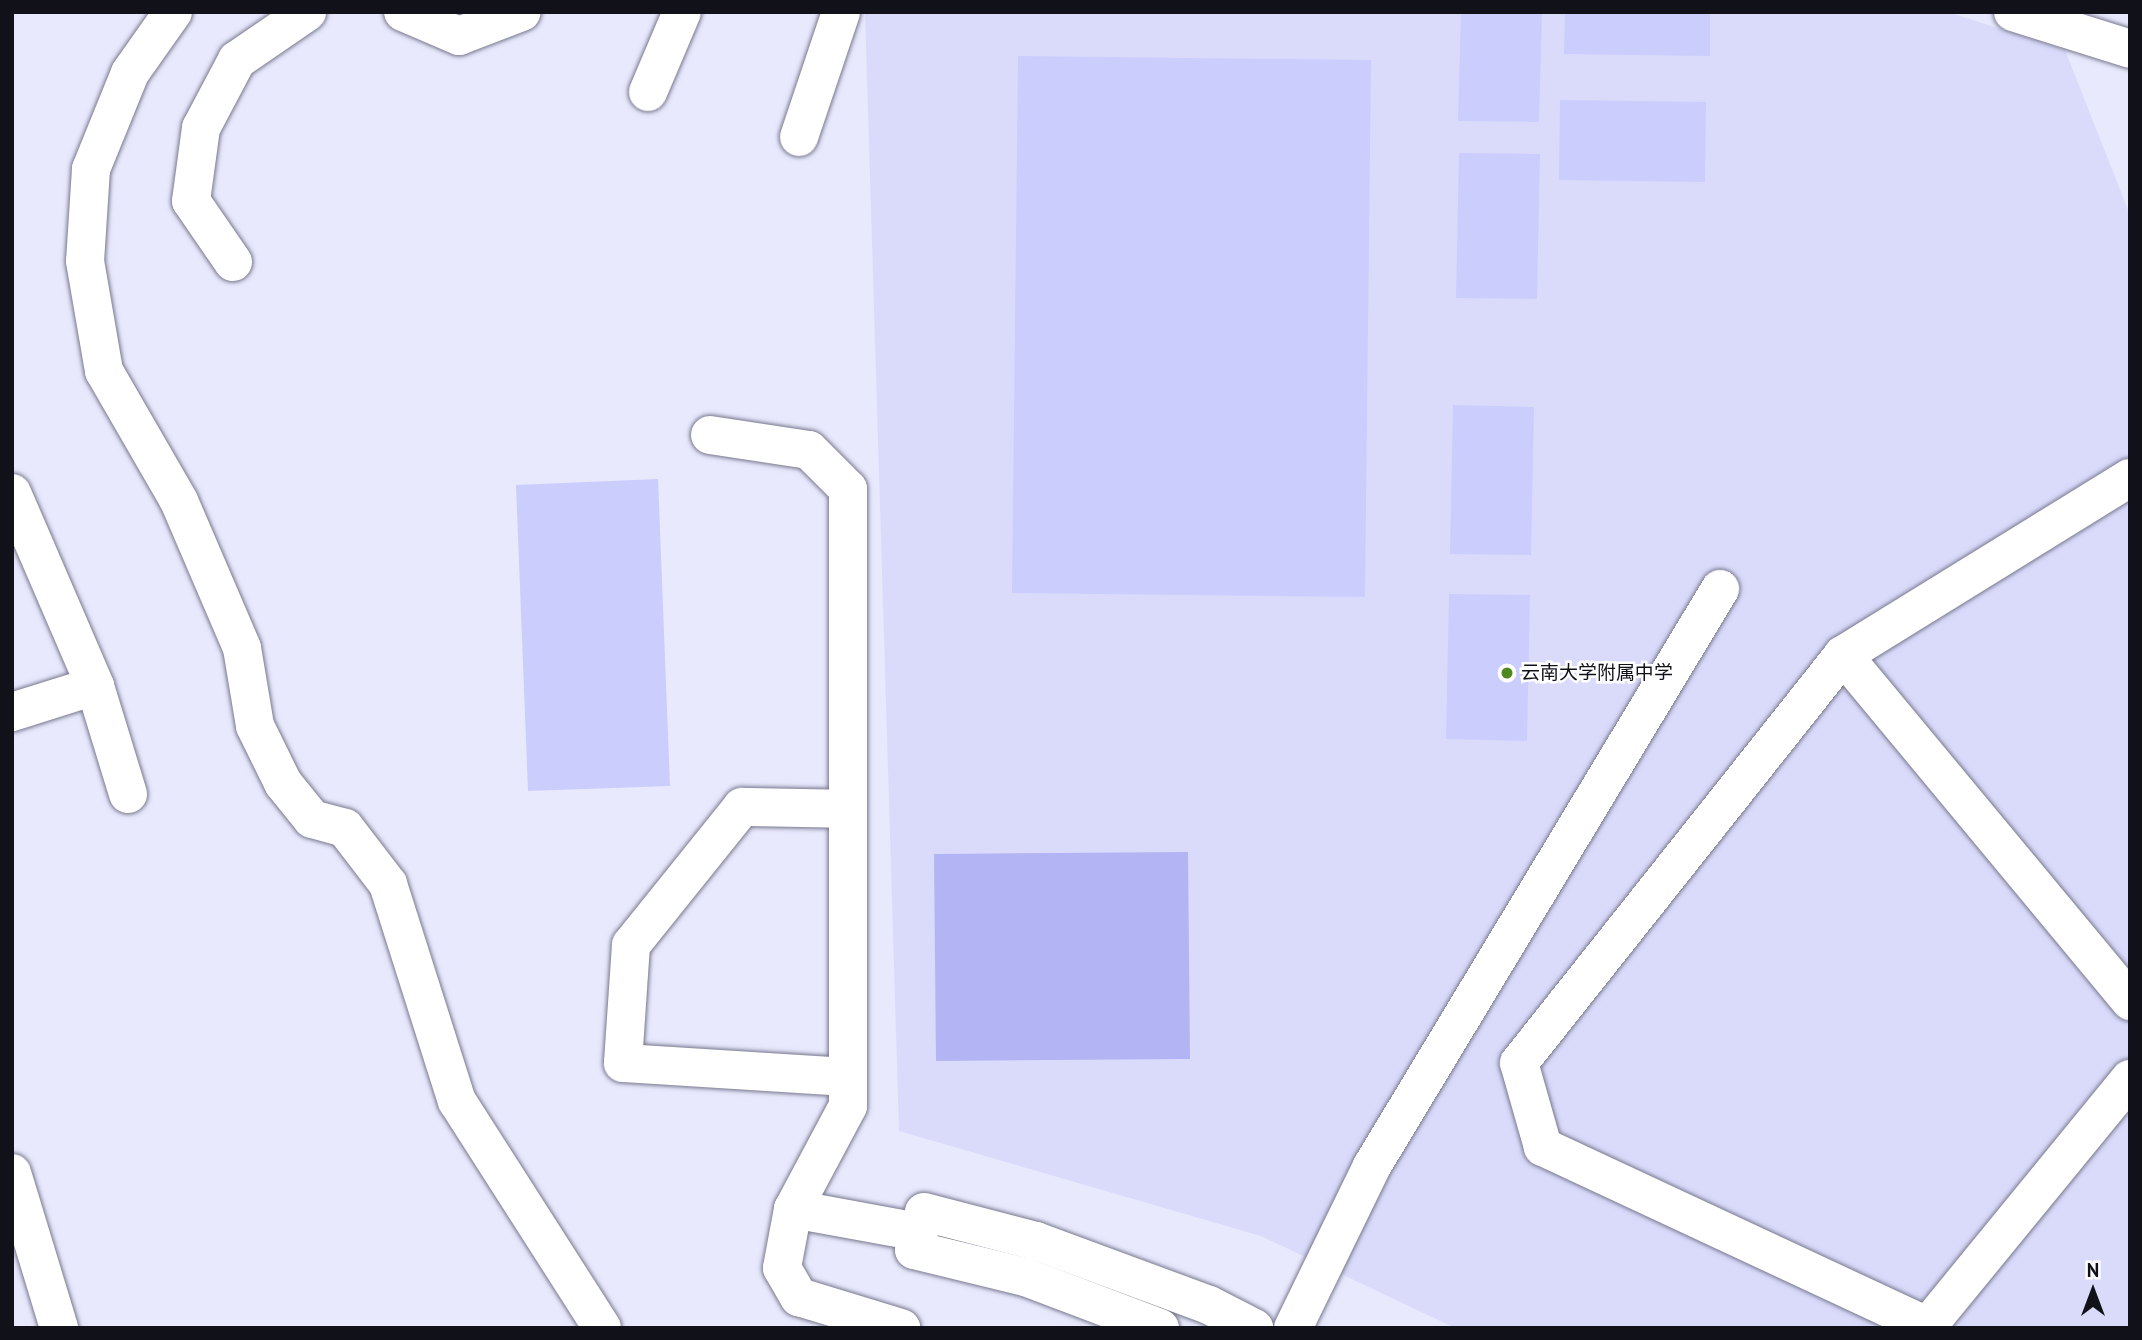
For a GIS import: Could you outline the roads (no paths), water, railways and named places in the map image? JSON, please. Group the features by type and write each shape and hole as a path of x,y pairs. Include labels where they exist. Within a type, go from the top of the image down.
{"street":[{"path":"173,12 130,73 91,169 85,261 104,371 179,501 242,649 255,726 283,783 312,819 345,828 387,884 457,1101 602,1328"},
{"path":"233,262 191,201 201,128 237,60 307,12"},
{"path":"403,12 459,36 522,12"},
{"path":"648,92 682,12"},
{"path":"799,137 841,12"},
{"path":"2014,12 2130,49"},
{"path":"709,435 808,450 848,489 848,1106 793,1209 782,1268 799,1297 834,1317 901,1328"},
{"path":"2130,478 1843,655 1519,1063 1543,1147 1926,1327 2130,1079"},
{"path":"12,493 95,686 128,794"},
{"path":"1293,1328 1372,1166 1720,589"},
{"path":"1843,655 2130,1001"},
{"path":"12,712 95,686"},
{"path":"848,809 742,807 631,945 623,1063 848,1077"},
{"path":"12,1173 60,1328"},
{"path":"793,1209 918,1232"},
{"path":"1160,1328 1025,1277 914,1250 924,1212 1036,1241 1209,1305 1254,1328"}],"place":[{"name":"云南大学附属中学","path":"1507,673"}]}
